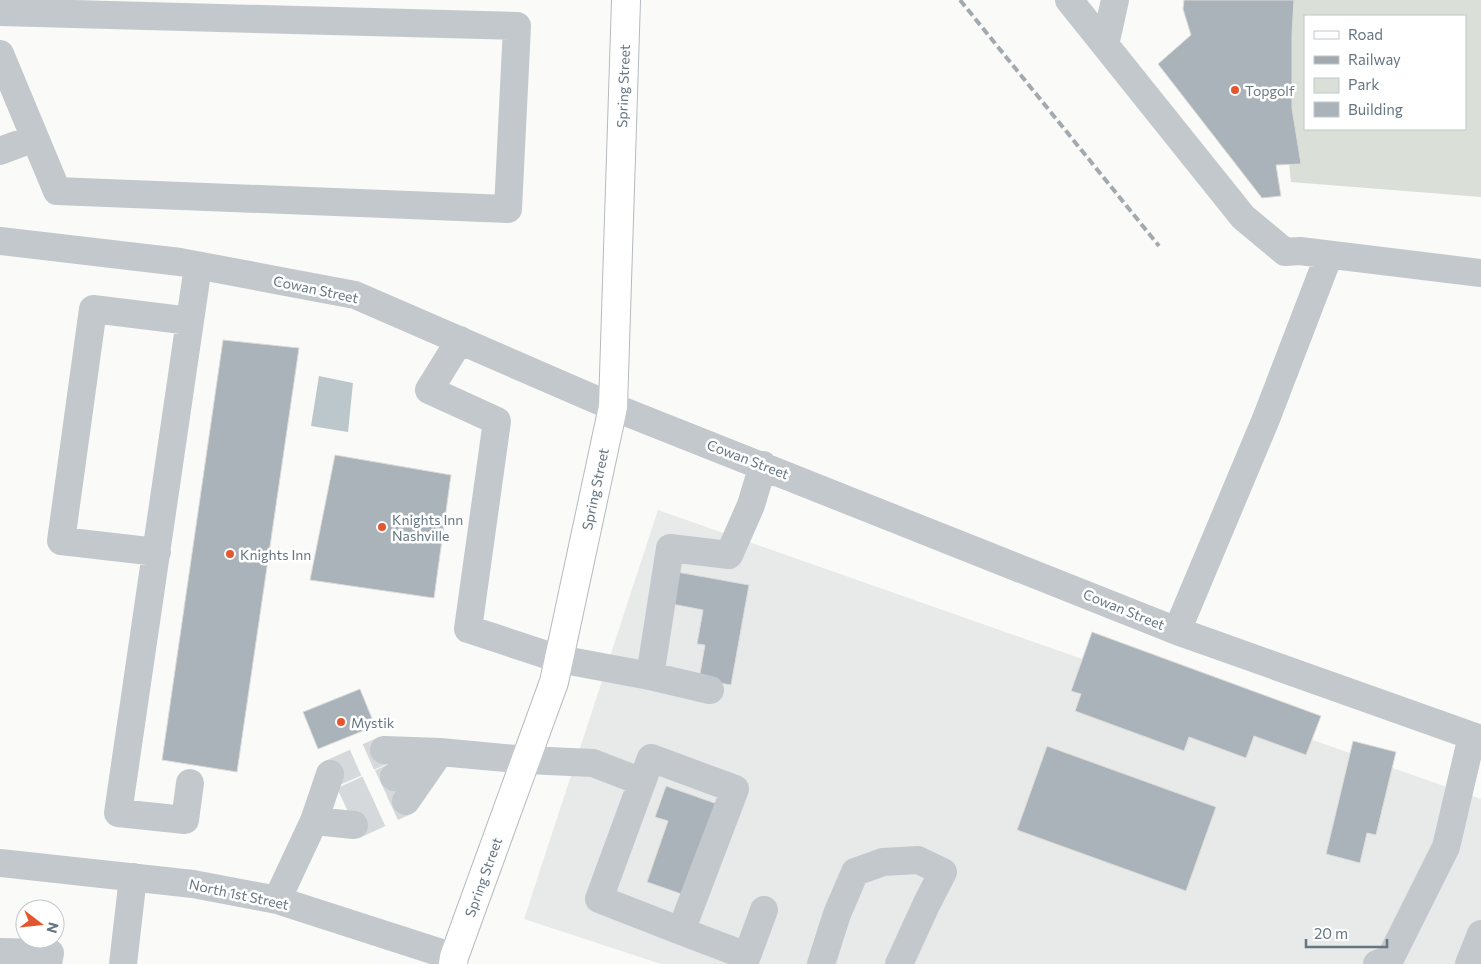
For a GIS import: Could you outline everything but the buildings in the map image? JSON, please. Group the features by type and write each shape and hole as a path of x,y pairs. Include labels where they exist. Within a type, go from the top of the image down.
{"main road":[{"name":"Spring Street","path":"456,962 554,682 613,407 626,0"}],"street":[{"path":"1069,0 1243,217 1285,252 1300,251 1330,254 1481,272"},
{"path":"1105,45 1115,0"},
{"path":"0,12 517,26 508,209 57,191 0,54"},
{"path":"0,151 35,138"},
{"name":"Cowan Street","path":"3,234 198,266 355,295 613,407 1177,630 1477,737"},
{"path":"1177,630 1266,419 1330,254"},
{"path":"190,783 185,820 118,813 198,266"},
{"path":"157,552 61,541 93,308 190,321"},
{"path":"460,340 429,390 497,421 468,629 559,659 650,676 710,690"},
{"path":"650,676 670,548 729,555 751,505 763,465"},
{"path":"1377,964 1390,959 1446,847 1477,737"},
{"path":"384,750 593,763 642,782"},
{"path":"400,789 440,752"},
{"path":"681,931 735,789 651,758 599,900 746,956 764,910"},
{"path":"277,900 314,821 330,774"},
{"path":"314,821 343,800"},
{"path":"314,821 354,825"},
{"path":"821,964 855,872 883,862 918,860 943,872 927,902 900,964"},
{"name":"North 1st Street","path":"0,863 193,884 277,900 456,962"},
{"path":"123,964 133,877"},
{"path":"1469,964 1481,934"},
{"path":"0,952 50,953 48,964"}],"shaded area":[{"path":"319,376 353,383 348,432 311,426"},
{"path":"658,510 1481,799 1481,964 661,964 524,919"}],"green space":[{"name":"Topgolf","path":"1293,0 1481,0 1481,197 1291,182 1284,114"}],"tunnel":[{"path":"330,774 384,750"},
{"path":"343,801 394,777"},
{"path":"354,825 406,801"}],"railway":[{"path":"960,0 1159,246"}],"place":[{"name":"Topgolf","path":"1235,90"},
{"name":"Knights Inn Nashville","path":"382,527"},
{"name":"Knights Inn","path":"230,554"},
{"name":"Mystik","path":"341,722"}]}
